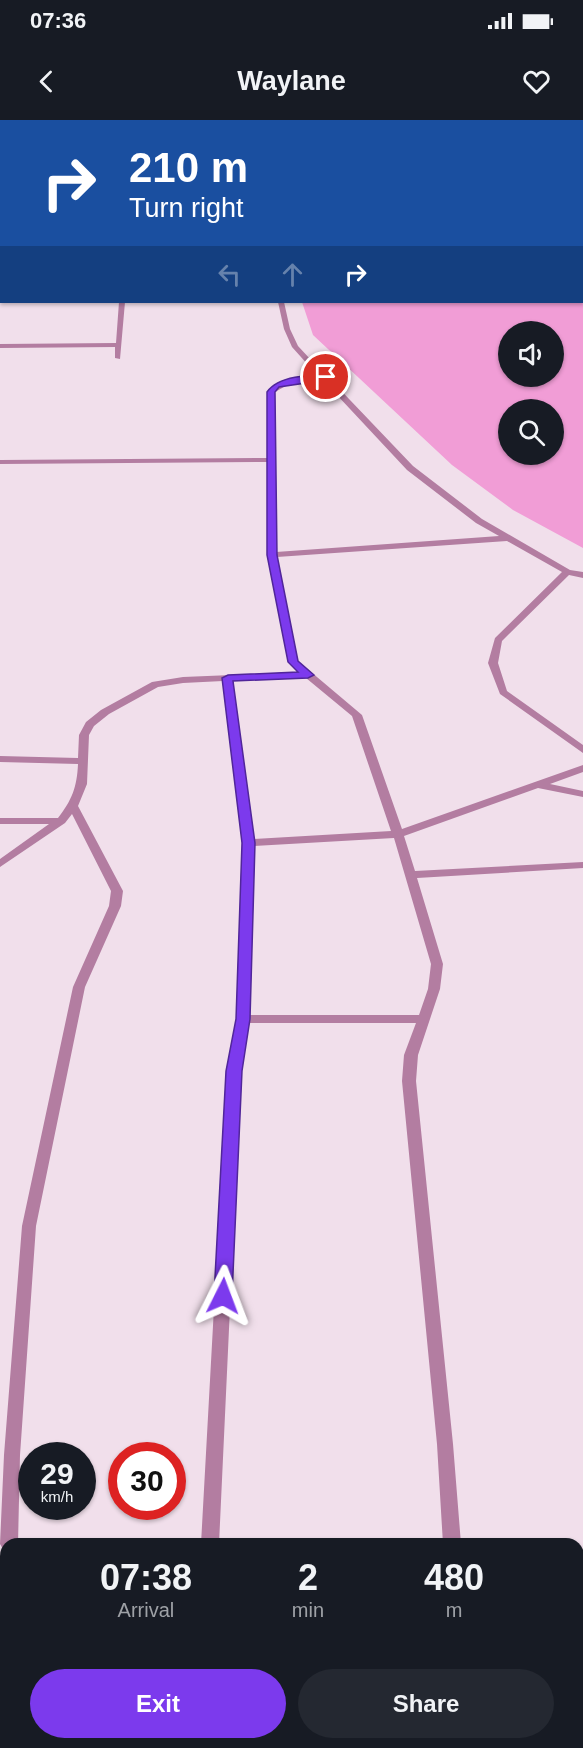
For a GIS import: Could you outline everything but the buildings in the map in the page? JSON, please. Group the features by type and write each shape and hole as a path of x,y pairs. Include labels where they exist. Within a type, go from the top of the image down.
{"street":[{"path":"118,358 122,303"},
{"path":"281,303 286,329 295,347 326,377 410,468 478,521 567,572 583,575"},
{"path":"0,346 119,345"},
{"path":"326,377 276,385 271,392 272,555 293,662 357,715 398,834 437,964 434,990 411,1055 409,1081 444,1432 452,1538"},
{"path":"0,462 272,460"},
{"path":"272,555 509,538"},
{"path":"567,572 498,640 493,663 503,693 583,750"},
{"path":"0,864 61,821 73,806 82,784 84,735 90,724 105,712 155,684 308,675"},
{"path":"210,1538 234,1071 243,1019 248,843 228,678"},
{"path":"0,759 82,761"},
{"path":"248,843 398,834 583,768"},
{"path":"537,784 583,794"},
{"path":"9,1538 12,1455 29,1226 79,987 115,906 117,891 73,806"},
{"path":"0,821 61,821"},
{"path":"410,874 583,865"},
{"path":"243,1019 423,1019"}],"shaded area":[{"path":"302,303 583,303 583,548 513,510 452,465 313,335"}],"route":[{"path":"223,1296 234,1071 243,1019 248,843 228,678 308,675 293,662 272,555 271,392 276,385 326,377"}]}
